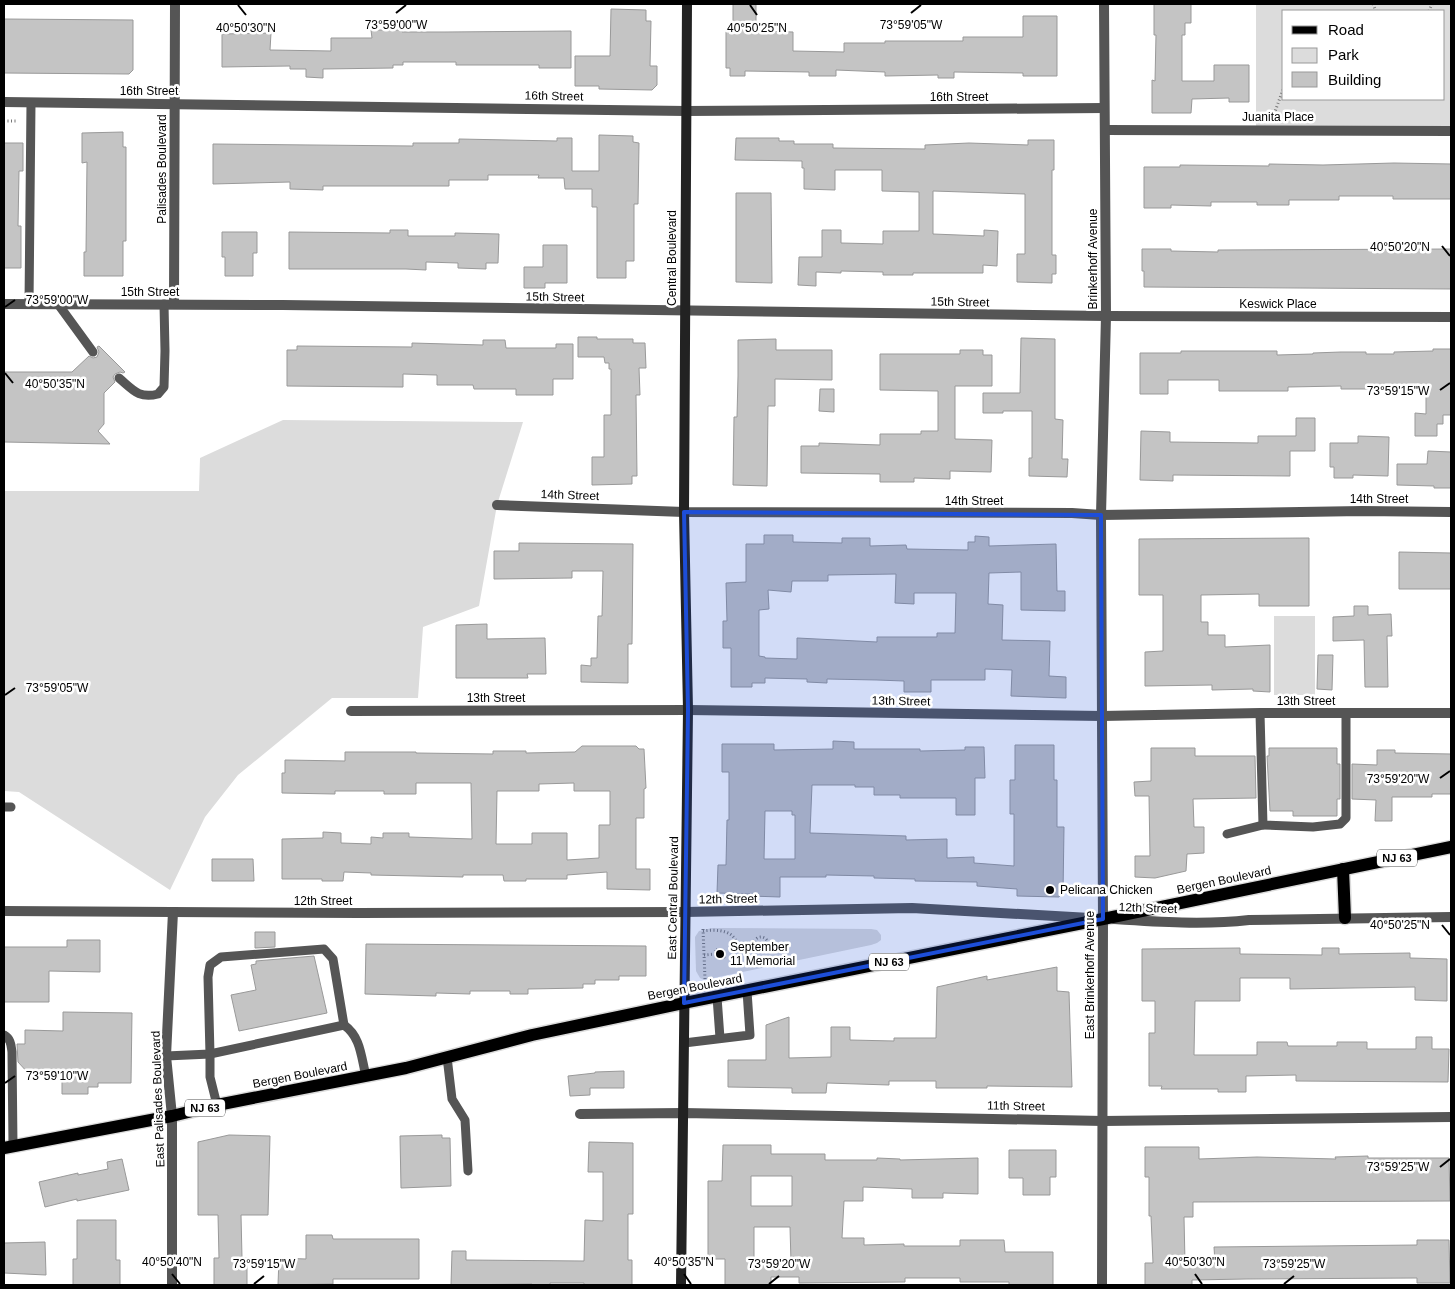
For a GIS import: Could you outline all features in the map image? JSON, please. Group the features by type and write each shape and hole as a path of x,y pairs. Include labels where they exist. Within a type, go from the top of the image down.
{"main road":[{"name":"Central Boulevard","path":"684,512 687,4"},
{"name":"East Central Boulevard","path":"681,1285 688,710 684,512"},
{"name":"Bergen Boulevard","path":"8,1147 366,1076 532,1035 684,1003 1451,847"},
{"path":"1342,869 1345,918"}],"street":[{"name":"Palisades Boulevard","path":"169,304 175,104 175,4"},
{"name":"Brinkerhoff Avenue","path":"1101,515 1106,316 1104,4"},
{"name":"16th Street","path":"4,102 686,111 1104,108"},
{"name":"Juanita Place","path":"1105,130 1451,130"},
{"name":"15th Street","path":"4,304 169,304 1106,316"},
{"name":"Keswick Place","path":"1106,316 1451,317"},
{"name":"14th Street","path":"497,505 684,512 1072,513 1101,515 1362,511 1451,512"},
{"name":"East Brinkerhoff Avenue","path":"1101,515 1102,1285"},
{"name":"13th Street","path":"351,711 688,710 1102,716 1260,713 1451,713"},
{"name":"12th Street","path":"4,911 359,914 686,912 912,908 1177,922 1451,917"},
{"name":"East Palisades Boulevard","path":"172,1285 172,1116 166,1056 173,912"},
{"name":"11th Street","path":"580,1114 683,1113 1103,1121 1451,1117"}],"lane":[{"path":"29,304 31,103"},
{"path":"58,304 93,352"},
{"path":"119,378 134,391 147,397 158,394 164,387 169,304"},
{"path":"1260,713 1263,825"},
{"path":"1227,834 1263,825 1313,827 1340,824 1346,818 1346,713"},
{"path":"217,1106 210,1077 208,977 210,965 221,957 324,948 333,959 344,1025 352,1031 357,1039 366,1076"},
{"path":"684,1043 750,1035 747,991"},
{"path":"717,997 720,1038"},
{"path":"166,1056 210,1054 344,1025"},
{"path":"4,1035 8,1037 12,1052 8,1147"},
{"path":"447,1057 452,1098 466,1120 468,1171"}],"path":[{"path":"1269,130 1282,93"},
{"path":"705,979 703,930 719,930 730,933 736,940 738,949 754,945"},
{"path":"758,937 765,938 767,942 766,948 762,950 756,949 754,945 754,941 758,937"},
{"path":"704,955 716,954"}],"highlighted area":[{"path":"684,512 1101,515 1103,919 684,1003 688,710"}],"green space":[{"path":"1256,4 1451,4 1451,131 1256,130"},
{"path":"283,420 523,422 497,505 479,606 423,627 418,698 332,698 238,775 205,817 170,890 19,792 4,791 4,491 199,491 200,458"},
{"path":"1274,616 1315,616 1315,695 1274,695"},
{"path":"712,928 871,929 877,930 881,935 881,940 871,945 704,980 700,978 696,971 695,937 699,931"}],"building":[{"path":"733,4 756,4 756,31 793,32 793,51 844,52 844,43 963,41 963,37 1023,37 1023,16 1057,16 1057,76 1023,76 1023,73 954,72 954,78 938,78 938,75 885,76 885,72 836,70 836,76 809,76 809,72 745,71 745,76 730,76 730,68 726,68 726,29 733,29"},
{"path":"1154,4 1191,4 1191,23 1185,23 1185,35 1182,35 1182,81 1214,81 1214,65 1249,65 1249,102 1229,102 1229,98 1192,99 1191,113 1152,113 1152,80 1155,81 1156,35 1154,35"},
{"path":"611,9 646,10 646,21 651,21 650,66 657,66 657,85 652,90 599,89 599,86 575,86 575,56 610,56"},
{"path":"4,19 133,20 133,70 129,74 4,73"},
{"path":"371,30 402,30 402,32 571,31 571,68 539,68 539,65 456,65 456,62 403,62 403,65 393,65 393,68 323,69 323,78 306,77 306,69 290,69 290,66 222,67 222,34 271,33 270,50 331,51 331,38 372,38"},
{"path":"123,132 123,147 126,147 126,241 123,241 123,276 84,276 87,162 82,163 82,133"},
{"path":"599,135 633,136 633,142 639,143 638,204 634,204 634,261 626,261 626,278 597,278 597,207 592,207 592,189 565,189 564,178 538,178 539,175 488,175 488,180 449,180 449,186 323,186 323,190 290,189 290,182 213,184 213,144 413,146 413,143 459,143 459,139 557,141 557,138 572,138 572,171 599,171"},
{"path":"736,138 779,138 779,141 794,141 794,144 833,144 833,148 925,149 925,145 969,143 1028,145 1028,140 1054,140 1052,255 1056,255 1056,274 1052,274 1052,283 1017,282 1017,254 1025,254 1025,194 933,191 933,234 984,236 984,230 998,231 997,266 983,265 983,273 883,275 883,272 816,272 816,286 798,285 799,257 822,257 822,230 841,230 841,243 883,244 883,231 919,231 919,192 882,191 882,170 835,170 835,190 804,189 802,161 735,160"},
{"path":"4,143 23,143 23,171 19,171 18,226 21,226 21,268 4,268"},
{"path":"1394,163 1451,164 1451,199 1393,199 1393,196 1339,196 1339,200 1289,200 1289,205 1257,205 1257,202 1211,202 1211,206 1171,205 1171,208 1144,208 1144,167"},
{"path":"736,193 771,193 772,283 736,282"},
{"path":"390,230 408,230 408,236 455,236 455,233 499,234 498,263 486,263 486,269 458,268 458,263 426,262 426,270 289,269 289,232 390,233"},
{"path":"222,232 257,232 257,253 253,253 253,276 225,276 225,257 222,257"},
{"path":"543,245 567,245 567,283 545,283 545,288 524,288 524,267 543,267"},
{"path":"1142,249 1218,252 1218,250 1451,249 1451,289 1144,287"},
{"path":"578,337 633,339 633,343 645,343 646,368 639,368 640,395 636,395 637,476 632,476 632,484 592,485 592,457 604,457 604,415 611,415 611,369 609,369 609,363 605,363 604,357 578,357"},
{"path":"1021,338 1055,339 1055,419 1063,420 1062,459 1068,459 1067,477 1029,476 1029,458 1032,458 1032,411 983,413 983,393 1020,393"},
{"path":"776,339 776,350 832,350 832,380 775,379 775,406 768,406 767,486 733,485 734,417 737,417 738,340"},
{"path":"483,340 505,340 506,348 556,348 556,344 573,344 573,379 553,379 553,395 516,395 516,389 474,389 473,385 437,385 437,375 403,374 403,387 287,386 287,350 297,350 297,346 412,347 412,343 483,345"},
{"path":"99,346 125,372 115,374 113,377 115,382 104,393 104,424 98,431 110,444 4,442 4,372 72,372 89,356 97,357 99,352 97,347"},
{"path":"1433,349 1451,349 1451,415 1443,415 1443,424 1437,424 1437,436 1415,436 1415,413 1426,414 1426,386 1370,387 1370,389 1341,389 1341,386 1288,387 1288,391 1219,391 1219,380 1168,380 1168,394 1140,394 1140,353 1277,351 1277,355 1341,352 1394,354 1394,352 1433,351"},
{"path":"960,350 983,350 983,355 992,355 992,386 955,386 955,439 992,440 991,472 950,471 950,479 914,478 914,482 880,482 880,474 801,473 801,446 819,446 819,443 880,445 880,434 921,434 921,431 938,431 938,391 880,390 880,354 960,354"},
{"path":"820,389 834,389 834,412 819,411"},
{"path":"1296,418 1315,418 1315,451 1290,451 1290,476 1173,475 1173,481 1140,480 1141,431 1170,432 1170,442 1258,443 1258,436 1296,436"},
{"path":"1358,436 1389,437 1388,476 1353,475 1353,478 1334,478 1334,467 1330,467 1330,443 1358,443"},
{"path":"1428,451 1451,452 1451,488 1397,485 1397,464 1427,464"},
{"path":"764,535 793,535 793,542 842,543 842,538 870,538 870,546 906,545 907,549 968,550 968,542 975,542 975,536 989,537 989,546 1056,544 1057,591 1065,591 1065,611 1021,610 1021,572 989,573 988,604 1003,605 1002,640 1050,641 1049,676 1066,677 1066,698 1011,696 1012,670 985,669 985,680 931,680 931,692 904,692 904,681 877,680 827,679 827,683 807,682 807,679 765,678 765,683 752,683 752,687 731,687 731,648 723,648 723,621 727,621 726,583 746,582 746,544 764,544","holes":["896,574 895,603 914,604 914,593 956,593 955,633 937,633 937,637 877,637 877,642 797,638 797,659 765,658 759,656 759,610 769,609 768,590 791,592 792,581 828,581 828,575"]},
{"path":"1309,538 1309,606 1259,606 1259,594 1201,595 1201,622 1208,622 1208,635 1225,635 1225,647 1270,645 1270,692 1253,691 1253,689 1212,690 1212,685 1145,686 1145,652 1163,651 1163,595 1139,595 1139,539"},
{"path":"519,543 633,544 632,644 628,644 628,683 581,682 581,665 591,666 591,658 597,658 598,616 602,616 603,571 572,571 572,578 494,579 494,551 519,551"},
{"path":"1399,552 1451,553 1451,589 1399,589"},
{"path":"1354,606 1368,606 1368,615 1391,614 1392,636 1387,636 1388,687 1365,687 1364,640 1333,641 1333,617 1354,616"},
{"path":"487,624 487,639 545,638 546,674 527,674 528,678 456,678 456,625"},
{"path":"1318,655 1333,655 1332,690 1317,689"},
{"path":"833,741 854,742 854,749 920,749 920,751 965,750 965,747 984,747 985,778 975,778 975,815 956,815 956,798 900,798 900,795 874,795 874,787 812,785 810,833 906,836 906,840 947,839 947,858 974,857 974,863 1014,866 1014,814 1010,814 1010,780 1015,780 1015,745 1054,745 1054,780 1057,780 1057,827 1064,827 1063,893 1059,897 1017,896 1017,889 977,886 977,882 915,881 915,879 874,878 874,876 826,875 826,877 780,877 780,897 717,893 718,865 726,865 727,820 729,820 729,772 722,772 722,744 774,744 774,750 833,749","holes":["765,811 792,811 792,815 795,815 795,859 764,859"]},
{"path":"582,746 636,746 639,749 644,749 646,788 644,789 644,818 636,818 636,869 650,869 650,890 607,889 607,872 567,875 567,879 526,879 526,881 504,881 503,875 463,875 463,877 371,875 371,873 344,872 343,881 282,879 282,839 323,838 323,832 341,833 341,843 371,844 371,837 383,838 383,833 409,833 409,837 472,839 471,783 416,783 416,794 384,794 384,791 335,791 335,794 282,793 282,773 285,773 285,760 345,761 345,752 493,754 493,751 526,751 526,753 575,752","holes":["574,783 574,791 610,791 610,825 599,825 599,858 567,860 567,833 532,833 532,844 496,844 497,791 539,791 539,784"]},
{"path":"1151,748 1195,748 1195,756 1255,756 1256,798 1193,799 1194,827 1204,827 1204,853 1187,854 1186,871 1155,878 1135,877 1135,856 1150,856 1149,796 1135,796 1134,782 1151,781"},
{"path":"1269,748 1337,748 1337,764 1340,764 1340,799 1337,799 1337,816 1293,816 1293,811 1270,811 1267,756 1269,756"},
{"path":"1377,750 1395,750 1395,753 1451,754 1451,794 1432,794 1432,797 1392,797 1392,821 1375,821 1376,800 1352,799 1352,764 1377,765"},
{"path":"212,859 253,859 254,881 212,881"},
{"path":"255,932 275,932 275,947 255,948"},
{"path":"67,940 100,940 100,972 49,971 49,1002 4,1002 4,947 67,947"},
{"path":"366,944 646,946 646,976 619,976 619,980 595,980 595,984 583,984 583,988 528,989 528,994 510,994 510,991 470,991 470,994 436,993 436,996 365,994"},
{"path":"1240,948 1240,954 1322,955 1322,948 1339,948 1339,954 1410,953 1410,958 1447,959 1447,1001 1415,1000 1415,987 1290,989 1290,978 1240,978 1240,1001 1195,1001 1194,1055 1257,1055 1257,1042 1287,1042 1288,1046 1337,1046 1337,1042 1367,1042 1367,1049 1416,1049 1416,1037 1432,1037 1432,1049 1449,1049 1448,1082 1296,1081 1296,1075 1246,1076 1246,1092 1218,1092 1218,1089 1161,1089 1162,1086 1149,1086 1149,1033 1155,1033 1155,1001 1142,1001 1142,949"},
{"path":"314,956 327,1013 239,1031 231,995 256,990 251,965 256,964 256,961"},
{"path":"1057,967 1057,991 1069,992 1072,1087 987,1086 987,1088 936,1088 936,1081 889,1081 889,1085 827,1083 826,1093 792,1093 792,1088 728,1087 728,1060 766,1060 766,1025 789,1017 789,1058 831,1057 831,1027 850,1027 850,1040 894,1041 894,1038 936,1038 937,987 987,976 987,980"},
{"path":"63,1012 132,1013 131,1083 98,1083 98,1087 88,1087 88,1094 62,1094 62,1075 29,1074 18,1062 17,1044 25,1044 25,1030 63,1031"},
{"path":"624,1071 624,1088 590,1088 590,1095 570,1096 568,1076 595,1072"},
{"path":"229,1135 270,1136 268,1215 241,1215 242,1258 247,1258 247,1285 214,1285 214,1258 219,1258 218,1215 198,1215 198,1142"},
{"path":"442,1135 442,1138 450,1138 451,1186 401,1188 400,1136"},
{"path":"589,1142 633,1143 633,1214 628,1214 628,1260 632,1260 632,1285 550,1283 550,1285 451,1285 452,1251 466,1251 466,1260 584,1261 585,1220 603,1221 603,1172 588,1172"},
{"path":"723,1145 771,1145 771,1154 825,1154 825,1160 978,1158 978,1194 943,1193 943,1198 912,1198 912,1189 863,1187 863,1201 844,1201 842,1238 864,1238 864,1245 904,1244 904,1246 960,1246 960,1240 1004,1240 1005,1252 1053,1252 1053,1285 1009,1285 1009,1282 960,1282 960,1278 905,1278 905,1282 799,1283 799,1277 771,1277 771,1285 725,1285 725,1259 708,1259 708,1181 722,1181","holes":["751,1176 792,1176 792,1206 751,1206","754,1227 790,1227 791,1262 754,1262"]},
{"path":"1145,1147 1199,1147 1199,1159 1257,1157 1336,1159 1335,1157 1368,1156 1368,1158 1449,1158 1450,1201 1193,1202 1193,1217 1184,1217 1185,1263 1215,1263 1214,1247 1417,1245 1417,1240 1449,1240 1450,1283 1417,1283 1417,1278 1246,1279 1192,1280 1192,1285 1145,1285 1145,1263 1153,1263 1151,1216 1149,1216 1149,1177 1145,1177"},
{"path":"1009,1150 1056,1150 1056,1177 1050,1177 1050,1195 1023,1195 1023,1178 1009,1178"},
{"path":"122,1159 129,1190 45,1207 39,1182 78,1173 78,1175 108,1169 107,1162"},
{"path":"77,1220 116,1220 116,1260 120,1260 120,1285 73,1285 73,1259 77,1259"},
{"path":"306,1235 332,1235 333,1239 419,1239 419,1279 333,1279 333,1284 278,1285 279,1258 306,1259"},
{"path":"45,1242 46,1275 4,1273 4,1243"}],"place":[{"name":"Pelicana Chicken","path":"1050,890"},
{"name":"September 11 Memorial","path":"720,954"}]}
